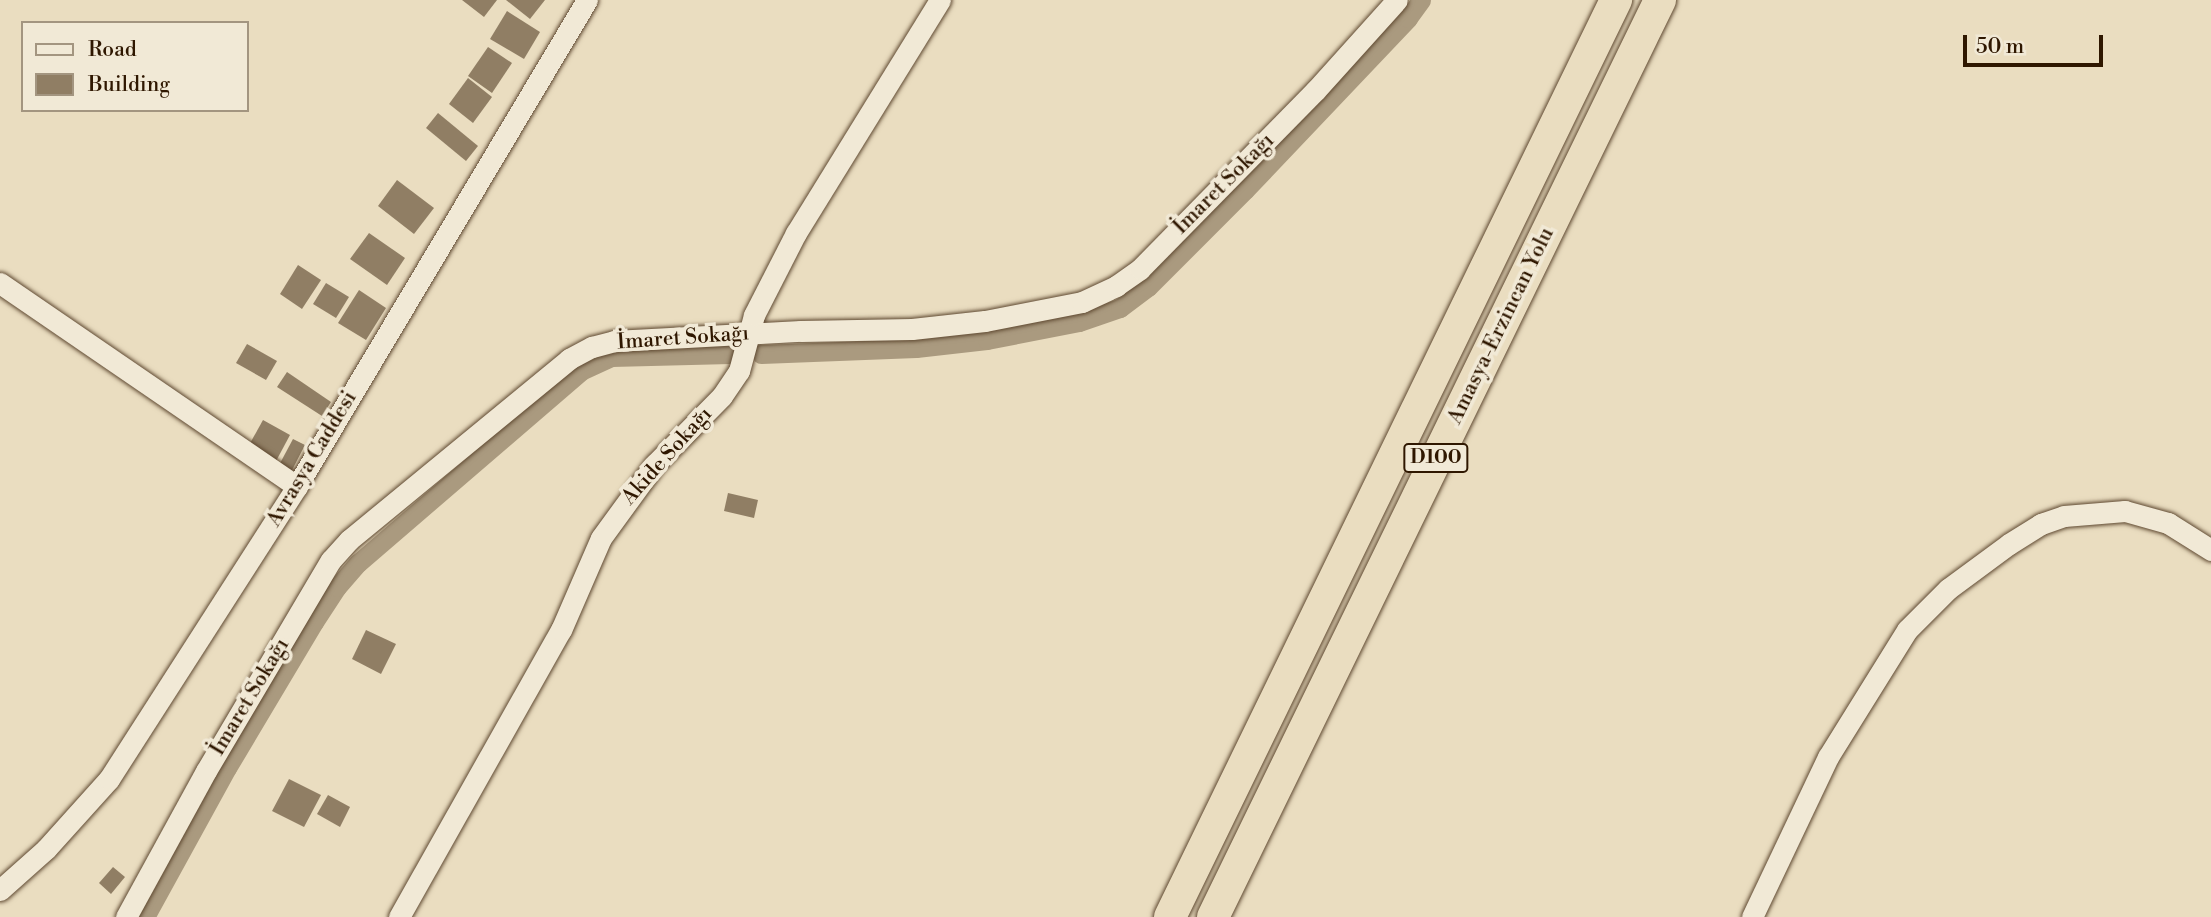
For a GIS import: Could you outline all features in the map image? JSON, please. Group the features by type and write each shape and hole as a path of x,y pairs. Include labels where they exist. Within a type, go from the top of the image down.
{"highway":[{"name":"Amasya-Erzincan Yolu","path":"1170,917 1616,0"},
{"name":"Amasya-Erzincan Yolu","path":"1213,917 1660,0"}],"street":[{"name":"Avrasya Caddesi","path":"0,890 56,839 109,779 297,486 587,0"},
{"name":"Akide Sokağı","path":"399,917 561,630 601,538 655,464 722,396 739,371 748,334 796,233 940,0"},
{"name":"İmaret Sokağı","path":"126,917 249,696 331,560 349,540 535,386 592,346 614,341 912,329 985,321 1082,302 1116,286 1140,269 1324,82 1397,0"},
{"path":"0,284 297,486"},
{"path":"1752,917 1772,870 1835,746 1907,630 1948,589 2030,531 2064,516 2125,511 2168,523 2211,550"}],"building":[{"path":"462,0 497,0 484,17"},
{"path":"506,0 545,0 530,19"},
{"path":"507,11 540,32 524,59 490,39"},
{"path":"488,47 512,63 492,93 468,76"},
{"path":"468,78 492,97 473,123 449,104"},
{"path":"438,113 478,146 466,161 426,128"},
{"path":"397,180 434,208 414,234 378,206"},
{"path":"369,233 405,258 387,285 350,259"},
{"path":"298,265 321,280 302,309 280,294"},
{"path":"326,283 349,297 336,318 313,304"},
{"path":"359,290 386,308 366,340 338,323"},
{"path":"247,344 277,361 266,380 236,363"},
{"path":"287,372 331,402 322,416 277,387"},
{"path":"263,420 290,435 275,463 248,447"},
{"path":"293,439 305,445 290,474 278,467"},
{"path":"728,493 758,500 754,518 724,511"},
{"path":"366,630 396,644 381,674 352,659"},
{"path":"289,779 321,795 304,827 272,811"},
{"path":"328,795 350,807 340,827 317,814"},
{"path":"113,867 125,877 111,894 99,883"}],"waterway":[{"path":"761,354 916,348 987,340 1079,322 1120,308 1148,287 1245,190 1408,18 1421,0"},
{"path":"145,917 227,768 314,622 337,587 358,563 581,371 611,357 730,354"}]}
